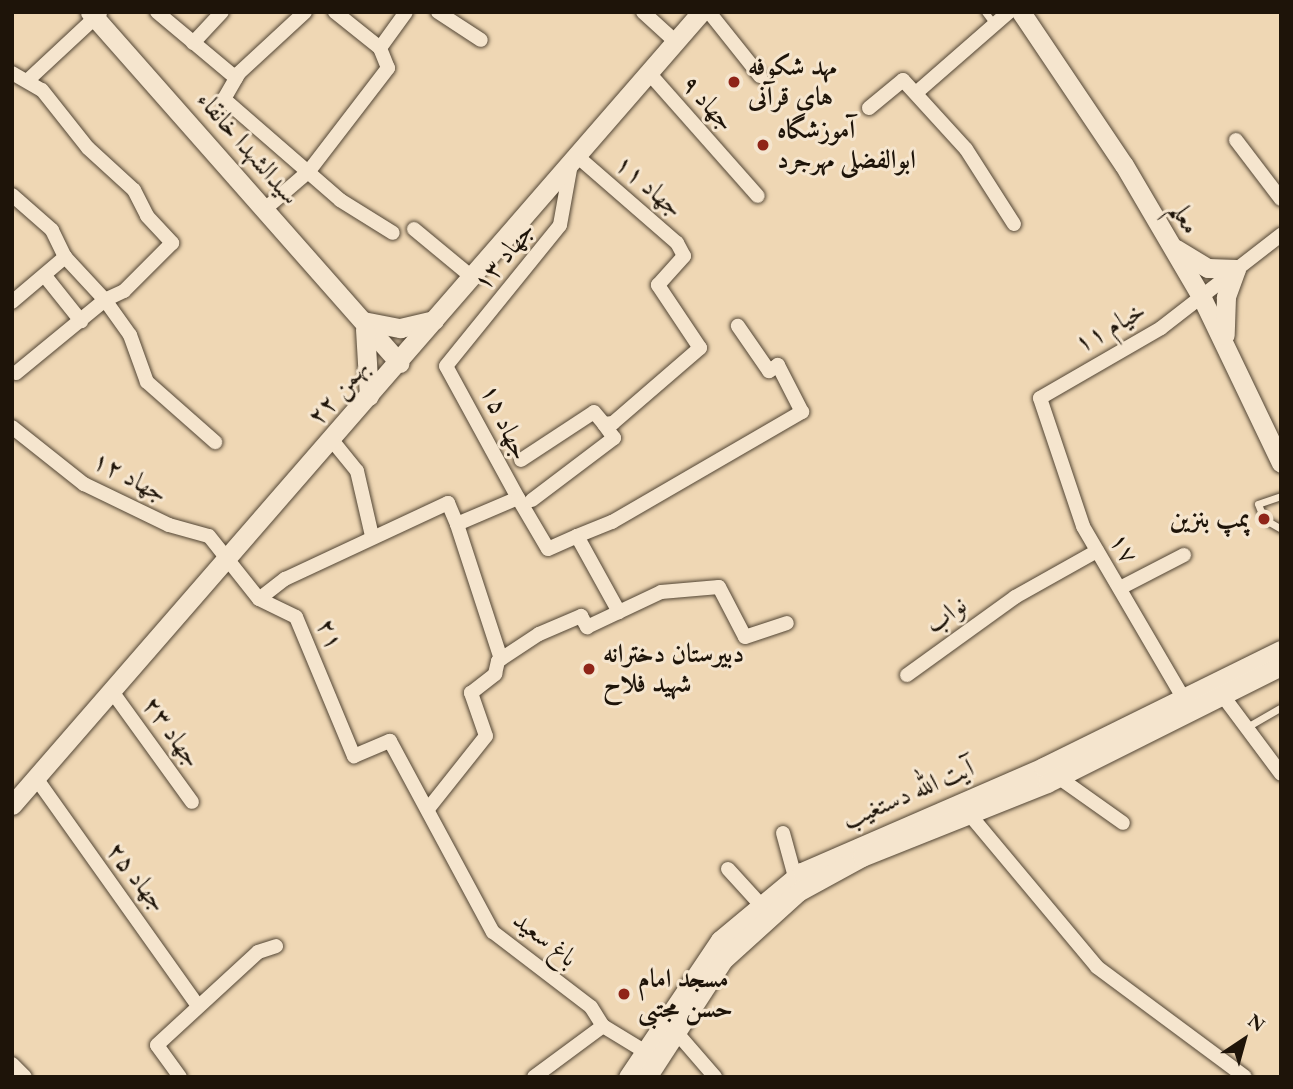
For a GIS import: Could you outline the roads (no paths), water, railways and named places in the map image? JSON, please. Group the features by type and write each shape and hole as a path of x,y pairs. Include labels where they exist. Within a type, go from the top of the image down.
{"main road":[{"name":"۲۲ بهمن","path":"12,805 677,43 701,12"},
{"name":"معلم","path":"1021,12 1201,296 1281,463"},
{"name":"سیدالشهدا خانقاء","path":"95,14 363,321 402,359"},
{"path":"1170,244 1196,264 1236,269 1223,313 1227,347"},
{"path":"369,396 363,321 400,328 435,319"},
{"name":"آیت الله دستغیب","path":"1218,690 1281,650"},
{"name":"آیت الله دستغیب","path":"647,1077 654,1057 720,940 759,903 795,877 1051,772 1218,690 1281,666"},
{"name":"آیت الله دستغیب","path":"672,1027 723,960 769,911 836,869 964,807"},
{"name":"آیت الله دستغیب","path":"628,1077 654,1057"}],"street":[{"path":"157,12 236,78"},
{"path":"193,43 222,12"},
{"path":"305,12 236,78 224,99 340,200 393,233"},
{"path":"265,209 309,171 388,68 380,48 335,12"},
{"path":"380,48 406,12"},
{"path":"438,12 481,40"},
{"path":"643,12 677,43"},
{"path":"709,12 760,76"},
{"path":"916,93 1009,12"},
{"path":"27,81 95,14"},
{"path":"12,73 27,81 135,190 147,216 172,243 124,291 105,300 16,373"},
{"name":"جهاد ۹","path":"649,73 758,196"},
{"path":"869,108 903,80 966,149 1014,224"},
{"path":"1236,140 1281,199"},
{"name":"جهاد ۱۱","path":"574,160 649,215 684,256 658,285 700,348 613,423 604,424"},
{"name":"جهاد ۱۳","path":"446,366 560,225 574,160"},
{"path":"12,195 52,230 65,257 105,300 130,335 147,382 215,442"},
{"path":"415,229 472,277"},
{"name":"خیام ۱۱","path":"1040,398 1161,328 1280,236"},
{"path":"12,302 46,276 65,257"},
{"path":"46,276 81,321"},
{"path":"619,612 577,536 612,522 802,412 778,365 769,371 738,326"},
{"name":"جهاد ۱۵","path":"446,366 525,499 548,549 577,536"},
{"name":"۱۷","path":"1040,398 1097,551 1188,705"},
{"path":"457,524 525,499 614,438 594,412 522,460"},
{"name":"جهاد ۱۲","path":"12,427 84,484 159,521 209,536 231,556"},
{"path":"331,439 357,471 372,536"},
{"path":"259,598 372,536 448,503 501,659 495,674 471,693 486,736 428,809"},
{"name":"نواب","path":"907,675 1015,597 1097,551"},
{"path":"1120,588 1184,555"},
{"name":"۲۱","path":"231,556 259,598 296,617 355,756"},
{"path":"501,659 581,616 587,627 661,592 719,587 745,637 787,623"},
{"name":"جهاد ۲۳","path":"111,690 192,802"},
{"path":"1218,690 1279,767"},
{"name":"باغ سعید","path":"355,756 390,741 493,932 591,1007 603,1026 654,1057"},
{"path":"1051,772 1123,823"},
{"name":"جهاد ۲۵","path":"36,778 198,1006"},
{"path":"964,807 1097,967 1245,1077"},
{"path":"783,833 795,877"},
{"path":"728,869 759,903"},
{"path":"180,1077 157,1045 258,952 276,946"},
{"path":"534,1077 603,1026"},
{"path":"672,1027 715,1077"},
{"path":"12,1064 26,1077"}],"lane":[{"path":"985,12 995,25"},
{"path":"1281,496 1258,504 1264,519 1281,529"},
{"path":"1247,727 1281,707"}],"place":[{"name":"مهد شکوفه های قرآنی","path":"734,82"},
{"name":"آموزشگاه ابوالفضلی مهرجرد","path":"763,145"},
{"name":"پمپ بنزین","path":"1264,519"},
{"name":"دبیرستان دخترانه شهید فلاح","path":"589,669"},
{"name":"مسجد امام حسن مجتبی","path":"624,994"}]}
